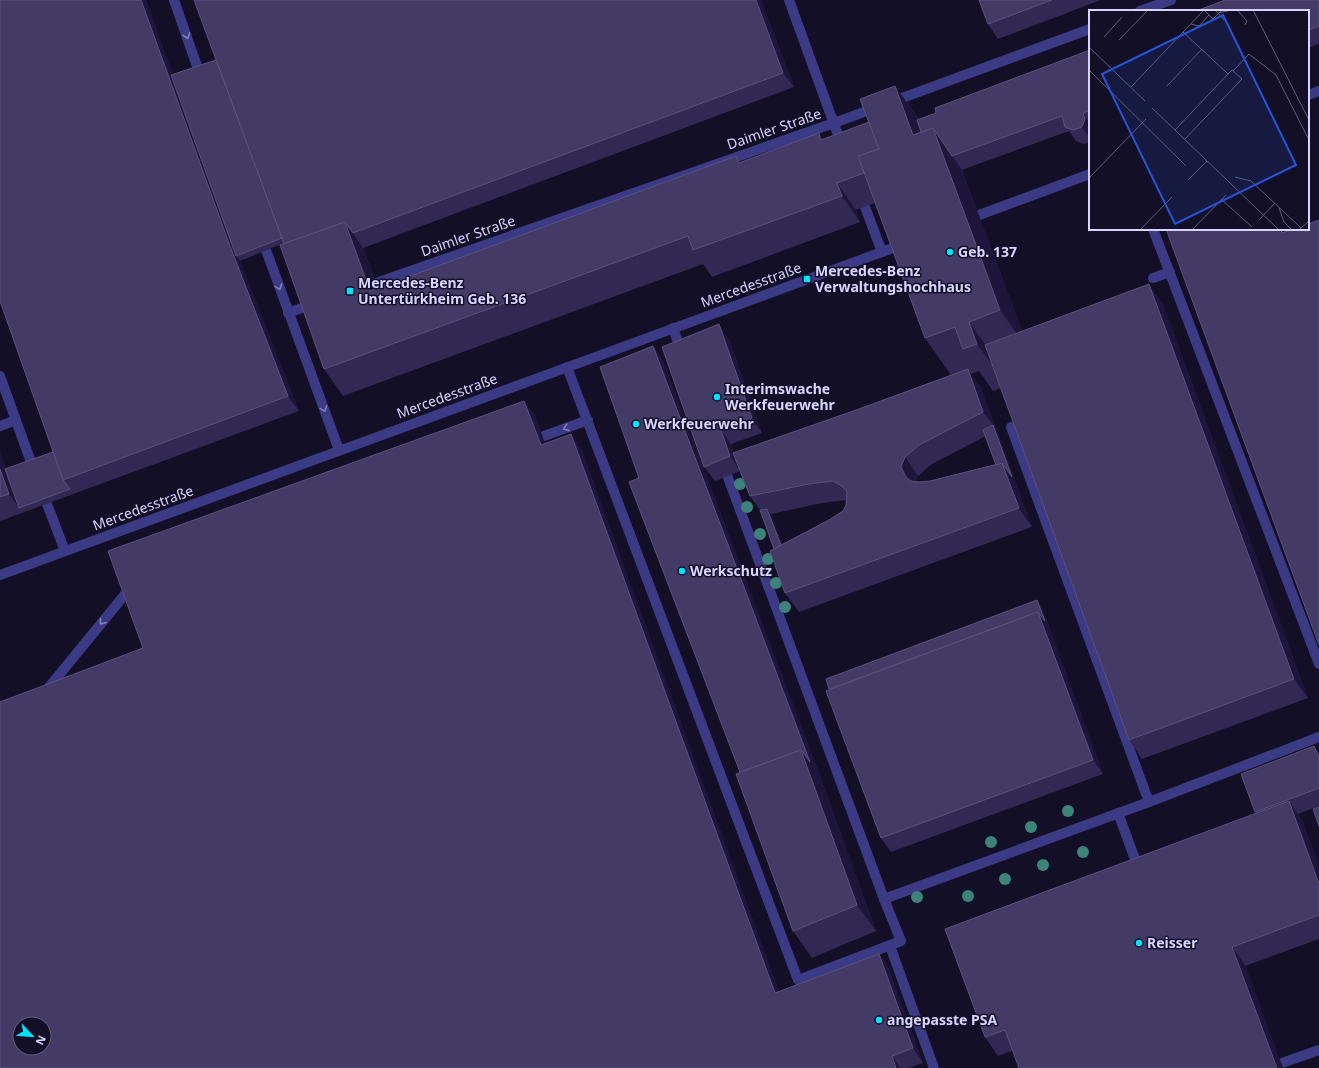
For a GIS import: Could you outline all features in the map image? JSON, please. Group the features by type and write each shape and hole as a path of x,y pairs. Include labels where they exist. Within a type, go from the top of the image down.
{"street":[{"path":"174,0 199,72"},
{"path":"789,0 846,156"},
{"path":"1143,10 1172,0"},
{"name":"Daimler Straße","path":"376,283 834,123 1089,29"},
{"path":"1309,95 1319,91"},
{"path":"979,215 1089,174"},
{"path":"865,207 882,252"},
{"path":"1153,230 1319,664"},
{"name":"Mercedesstraße","path":"0,575 904,244"},
{"path":"266,250 339,450"},
{"path":"1153,278 1170,272"},
{"path":"288,313 310,305"},
{"path":"673,328 685,362"},
{"path":"567,367 798,980 901,941 884,899 721,458"},
{"path":"0,376 32,465"},
{"path":"0,426 16,420"},
{"path":"544,436 588,420"},
{"path":"1011,428 1149,802"},
{"path":"47,504 65,551"},
{"path":"40,697 127,592"},
{"path":"884,899 1118,814 1319,737"},
{"path":"1118,814 1142,879"},
{"path":"890,946 934,1068"},
{"path":"1282,1063 1319,1050"}],"building":[{"path":"0,0 141,0 230,246 288,396 63,480 0,301"},
{"path":"194,0 756,0 783,73 353,233 345,222 284,244"},
{"path":"979,0 1052,0 988,24"},
{"path":"1225,0 1319,0 1319,26 1309,30 1309,10 1199,10"},
{"path":"1089,50 1089,110 1083,113 1085,119 1082,127 1073,130 1065,127 1062,116 952,156 933,128 921,132 917,120 936,113 935,108"},
{"path":"216,60 282,238 236,256 171,75"},
{"name":"Geb. 137","path":"895,86 913,135 933,128 1000,310 969,322 977,344 963,349 955,327 925,338 858,156 879,149 860,99"},
{"path":"869,122 879,149 858,156 864,173 837,183 842,196 693,250 688,236 324,369 280,245 345,222 370,291 736,156 739,163 819,133 821,140"},
{"path":"1319,220 1319,645 1166,230 1281,230 1282,233 1291,230 1309,230 1309,224"},
{"path":"1149,284 1294,679 1129,740 985,345"},
{"name":"Interimswache Werkfeuerwehr","path":"719,324 752,418 721,430 730,456 704,467 662,347"},
{"path":"653,346 810,762 801,750 740,772 629,482 639,478 600,367"},
{"path":"968,369 983,412 919,445 905,457 901,467 906,477 911,481 919,482 930,481 1002,463 1019,508 785,593 770,551 843,511 846,505 847,492 843,487 833,481 809,484 750,496 733,453"},
{"path":"524,401 541,445 571,434 775,993 879,954 913,1048 892,1056 896,1068 0,1068 0,702 143,648 108,551"},
{"path":"993,425 1012,477 1002,463 996,465 983,430"},
{"path":"53,452 63,480 70,489 19,508 5,469"},
{"path":"0,469 9,494 0,497"},
{"path":"767,509 781,545 774,549 760,510"},
{"path":"1037,600 1045,621 1038,612 829,689 826,679"},
{"path":"1038,612 1093,760 881,838 826,691"},
{"path":"1314,746 1319,757 1319,788 1255,812 1241,774"},
{"path":"801,750 857,905 793,931 736,774"},
{"name":"Reisser","path":"1289,801 1319,884 1319,915 1232,947 1277,1068 1019,1068 1005,1030 985,1037 945,929"},
{"path":"1319,807 1319,826 1313,809"}],"place":[{"name":"Geb. 137","path":"950,252"},
{"name":"Mercedes-Benz Verwaltungshochhaus","path":"807,279"},
{"name":"Mercedes-Benz Untertürkheim Geb. 136","path":"350,291"},
{"name":"Interimswache Werkfeuerwehr","path":"717,397"},
{"name":"Werkfeuerwehr","path":"636,424"},
{"name":"Werkschutz","path":"682,571"},
{"name":"Reisser","path":"1139,943"},
{"name":"angepasste PSA","path":"879,1020"}]}
